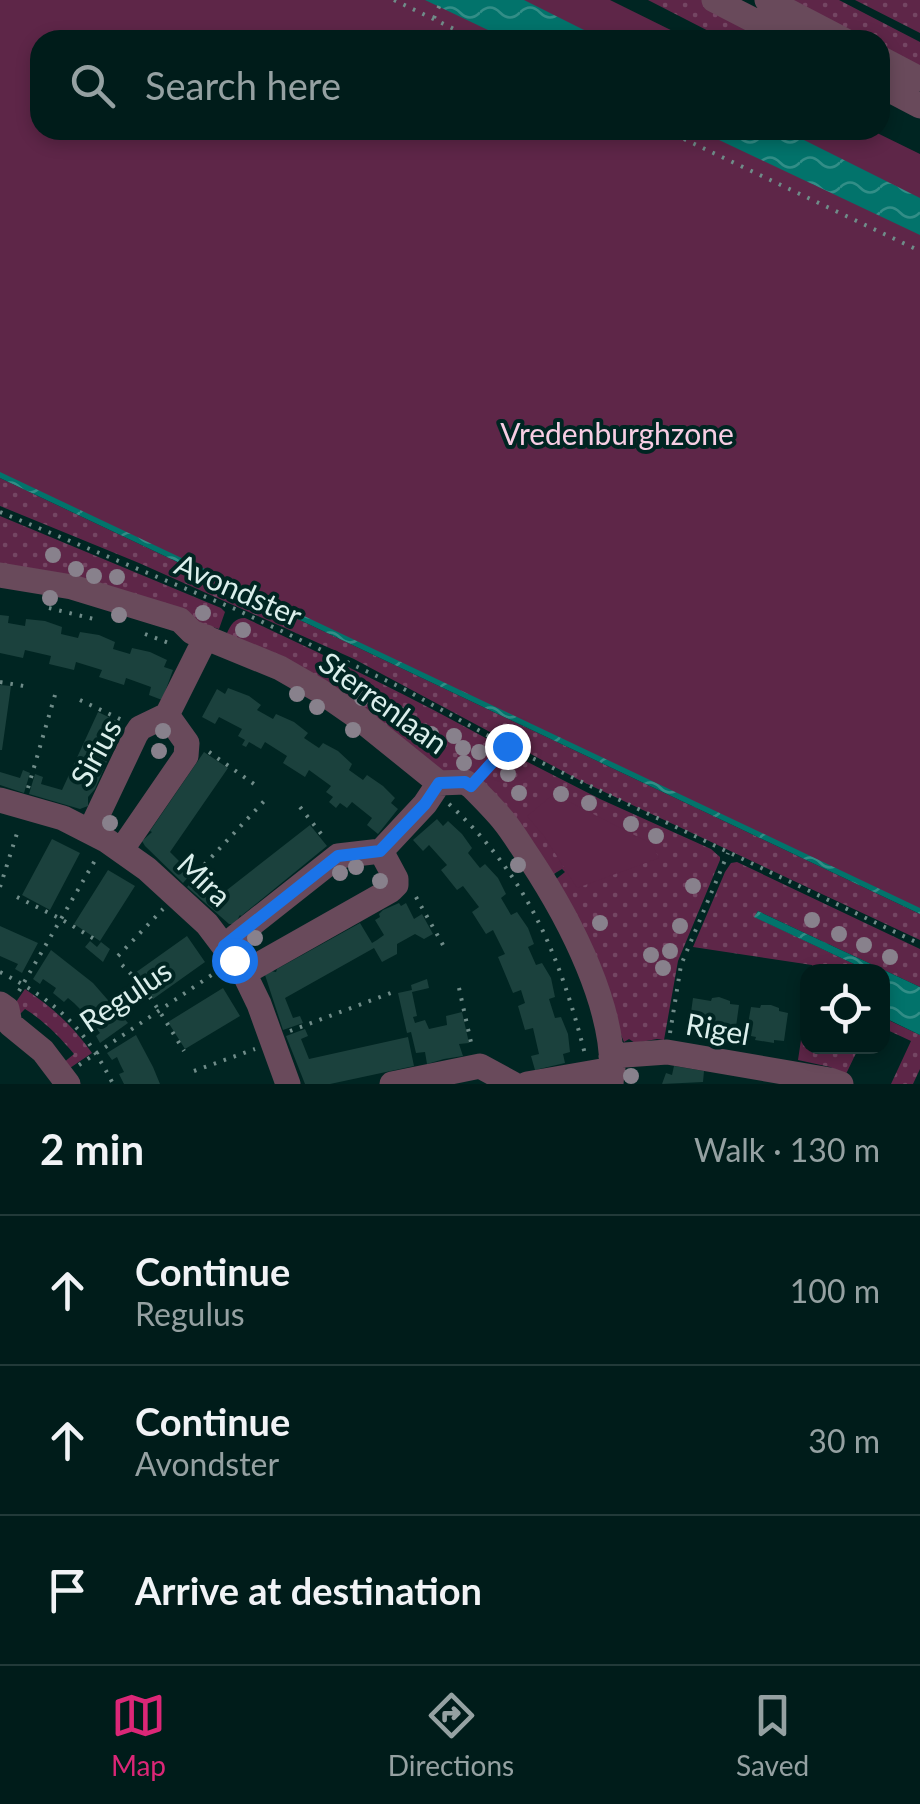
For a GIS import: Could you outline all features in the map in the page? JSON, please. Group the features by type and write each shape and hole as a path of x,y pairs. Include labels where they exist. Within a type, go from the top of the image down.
{"street":[{"path":"714,0 772,30"},
{"path":"767,0 825,30"},
{"path":"890,63 920,79"},
{"path":"890,90 920,106"},
{"name":"Sterrenlaan","path":"0,574 72,587 180,620 202,646 280,668 320,691 356,716 436,787 465,782 471,786"},
{"name":"Sirius","path":"106,840 140,728 168,715 202,646"},
{"name":"Sirius","path":"168,715 187,743"},
{"path":"106,840 186,756 187,743"},
{"path":"471,786 506,823 570,926 594,982 607,1028 606,1071"},
{"path":"234,960 338,856 380,851 436,787"},
{"name":"Mira","path":"16,805 63,818 106,840 207,924 234,960 259,1004 288,1084"},
{"path":"234,960 391,890 396,879 380,851"},
{"path":"4,1006 10,1024 43,1051 65,1080"},
{"name":"Rigel","path":"527,1084 606,1071 667,1052 840,1084"},
{"path":"392,1084 476,1066 487,1068 513,1084"}],"path":[{"path":"394,0 457,30"},
{"path":"434,19 442,0"},
{"path":"687,140 920,251"},
{"name":"Avondster","path":"0,512 235,609 402,688 507,746 920,944"},
{"path":"48,608 110,623"},
{"path":"139,632 202,646"},
{"path":"0,682 30,686"},
{"path":"0,887 16,805 55,695"},
{"path":"80,700 140,728"},
{"path":"187,743 200,745 254,784"},
{"path":"471,786 507,746"},
{"path":"436,787 497,854 530,905 606,1071"},
{"path":"118,956 267,798"},
{"path":"300,807 338,856"},
{"path":"4,1006 24,984 106,840"},
{"path":"667,1052 682,965 728,853"},
{"path":"396,885 412,889 443,945"},
{"path":"17,896 96,940"},
{"name":"Regulus","path":"65,1080 234,960"},
{"path":"122,965 159,1011 184,1051"},
{"path":"0,972 52,1003 78,1028 98,1053 113,1084"},
{"path":"459,988 476,1066"},
{"path":"194,1071 396,991"}],"green space":[{"name":"Vredenburghzone","path":"0,0 610,0 671,30 30,30 30,140 890,139 920,154 920,910 0,474"},
{"path":"648,0 708,0 766,30 706,30"},
{"path":"780,0 839,0 920,42 920,73 890,57 890,30 838,30"},
{"path":"855,0 920,0 920,33"},
{"path":"0,478 920,914 920,940 581,781 354,659 0,506"},
{"path":"0,516 221,608 225,612 219,629 0,565"},
{"path":"245,618 463,725 493,742 495,752 474,776 444,775 227,633 236,621"},
{"path":"510,753 711,849 720,857 678,961 664,1040 624,1042 555,880 565,872 562,869 552,875 480,785"},
{"path":"554,794 652,844 659,858 577,888 527,816"},
{"path":"737,862 920,949 920,987 890,973 890,964 871,964 758,911 755,917 854,964 805,964 693,947 731,863"},
{"path":"25,989 62,1018 92,1053 67,1070 63,1063 74,1054 57,1035 25,1009 16,1018 16,1002"},
{"path":"890,1021 920,1035 920,1069 913,1084 891,1084 911,1041 890,1031"},
{"path":"800,1047 800,1054 856,1054 846,1074 798,1060"}],"water":[{"path":"425,0 524,0 584,30 488,30"},
{"path":"719,140 804,140 920,198 920,235"},
{"path":"0,472 920,908 920,914 0,478"},
{"path":"758,911 871,964 854,964 754,917"},
{"path":"890,973 920,987 920,1035 890,1020"}],"building":[{"path":"0,615 9,616 8,623 25,626 26,619 45,621 62,627 61,634 78,638 80,632 99,635 115,642 113,649 130,654 132,648 167,660 164,667 173,670 162,700 149,695 151,687 126,678 124,685 99,677 102,670 76,662 74,670 49,664 51,656 25,650 23,658 0,653"},
{"path":"0,685 11,686 2,750 0,750"},
{"path":"228,688 249,696 261,705 257,710 273,719 276,714 294,722 308,733 304,738 319,748 323,743 338,751 352,764 349,770 363,780 367,775 383,786 395,798 391,803 398,809 378,834 367,825 372,818 352,802 347,808 340,803 336,808 329,802 333,797 326,792 331,786 309,770 305,777 283,763 287,756 265,742 261,749 249,742 246,747 242,745 245,740 238,736 242,729 219,717 215,724 202,717 217,689 225,694"},
{"path":"98,712 123,724 88,797 88,806 80,809 29,794 35,774 43,777 41,784 62,790"},
{"path":"204,752 228,768 170,852 186,868 192,862 197,867 183,883 142,841 152,832"},
{"path":"23,770 30,773 24,793 0,785 0,772 20,778"},
{"path":"437,819 443,826 448,821 462,834 472,848 468,853 480,868 485,864 498,878 506,894 501,898 511,915 517,912 528,928 534,944 528,947 536,965 542,963 551,978 555,997 549,999 555,1018 561,1017 568,1034 570,1052 563,1054 565,1063 535,1070 531,1056 539,1054 533,1028 525,1030 518,1006 525,1003 521,990 513,993 498,957 505,954 493,930 486,934 472,912 479,907 463,886 457,890 441,870 447,865 429,845 423,851 413,840"},
{"path":"310,825 327,846 240,915 235,924 229,924 187,887 201,871 207,877 202,882 218,897"},
{"path":"52,839 80,853 50,910 22,895"},
{"path":"108,870 135,886 100,941 74,924"},
{"path":"406,903 414,919 422,914 433,934 424,939 415,934 397,944 397,954 382,962 374,948 285,998 293,1018 300,1016 303,1023 283,1030 265,975 360,923 372,943 384,935 375,920 379,914"},
{"path":"0,926 38,943 22,973 15,969 18,964 0,956"},
{"path":"187,936 205,962 153,999 135,973"},
{"path":"90,941 97,947 101,942 110,949 103,962 85,947"},
{"path":"51,950 93,983 128,1023 100,1043 96,1036 100,1033 90,1020 86,1024 76,1013 80,1009 74,1003 68,998 64,1002 53,993 56,988 43,979 40,984 33,979"},
{"path":"427,979 429,988 412,992 415,1023 425,1020 429,1029 447,1025 446,1016 462,1012 469,1043 459,1044 463,1056 427,1064 425,1052 416,1053 411,1032 407,1033 398,993 412,990 411,985"},
{"path":"223,988 240,1016 185,1049 168,1022"},
{"path":"719,997 739,1005 735,1034 689,1027 693,998 711,1001"},
{"path":"761,1005 788,1013 784,1041 755,1040 756,1037 746,1035 751,1007"},
{"path":"305,1029 308,1036 301,1039 309,1059 408,1037 414,1066 330,1084 305,1084 286,1036"},
{"path":"136,1035 160,1084 124,1084 119,1074 124,1072 117,1057 112,1060 107,1053"},
{"path":"674,1066 704,1071 703,1082 662,1084 666,1073 672,1075"}],"route":[{"path":"234,960 224,946 338,856 380,851 425,804 439,783 465,782 471,786 507,746"}]}
